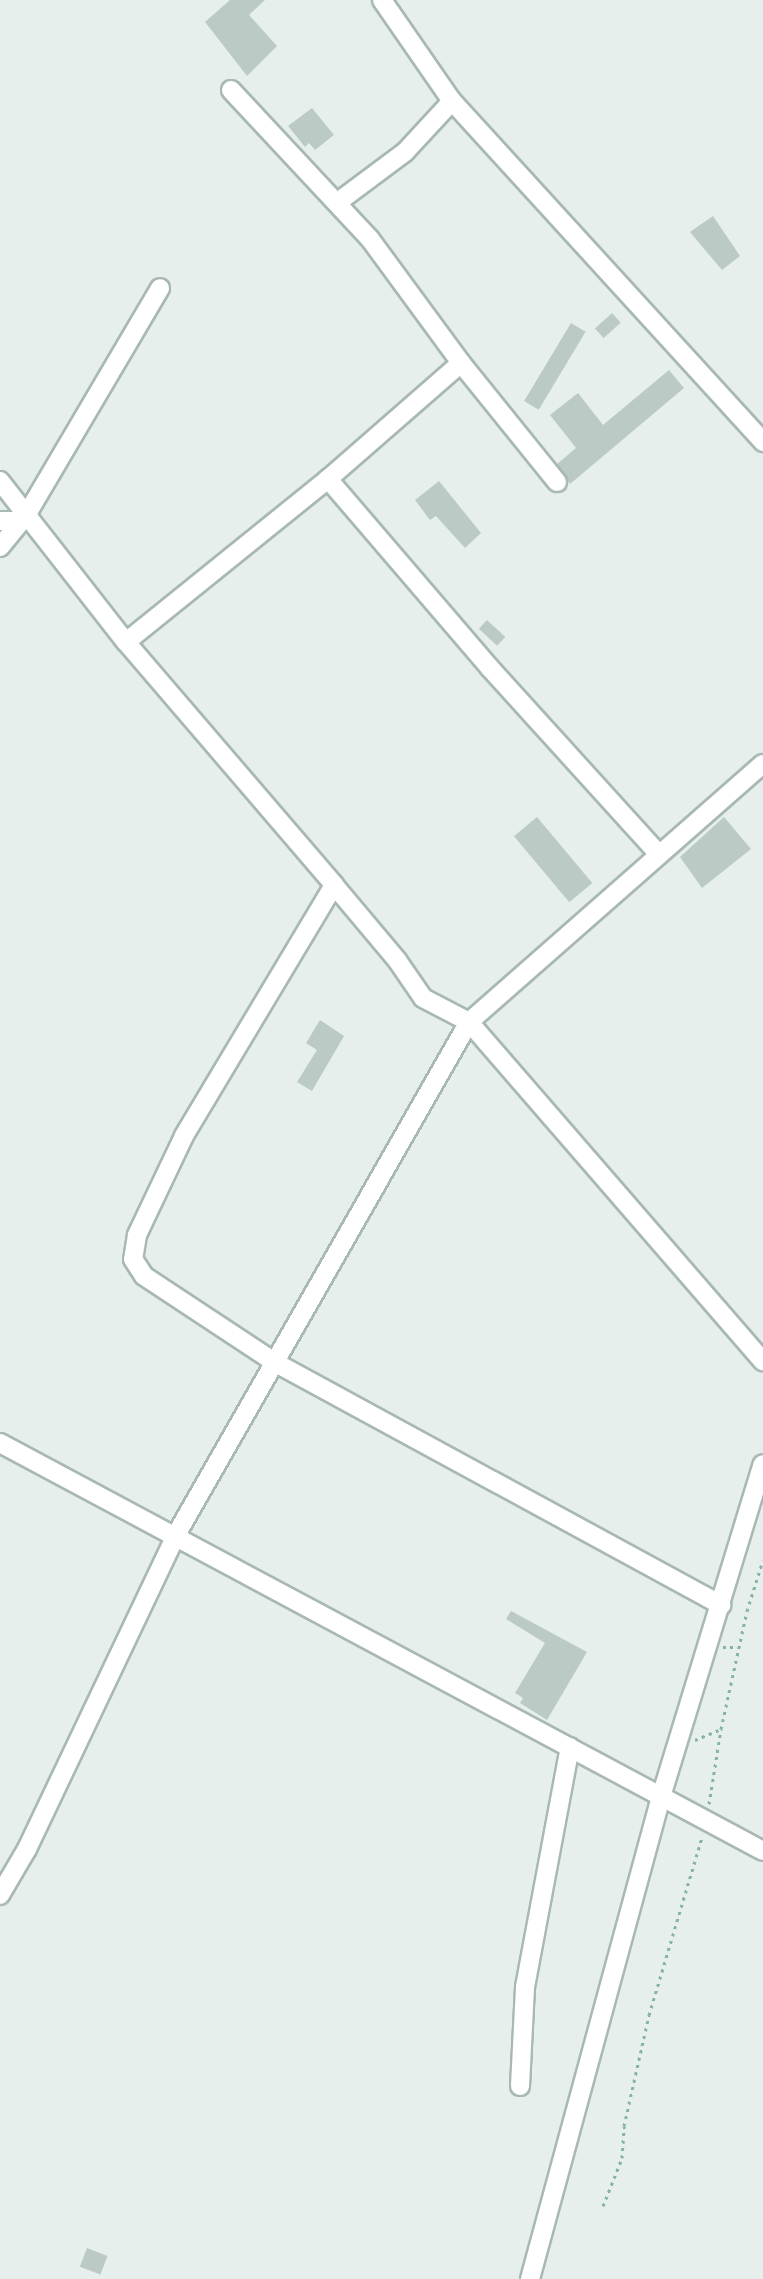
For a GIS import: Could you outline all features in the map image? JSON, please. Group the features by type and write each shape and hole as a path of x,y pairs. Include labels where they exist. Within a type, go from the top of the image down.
{"street":[{"path":"382,0 452,101 763,442"},
{"path":"231,90 338,202 461,363 557,482"},
{"path":"338,202 405,152 452,101"},
{"path":"0,547 24,517 160,288"},
{"path":"126,642 328,479 461,363"},
{"path":"328,479 490,668 658,853"},
{"path":"0,481 24,517 126,642 397,960 423,998 469,1022 763,1361"},
{"path":"0,521 24,517"},
{"path":"0,1895 27,1849 176,1534 276,1363 469,1022 658,853 763,764"},
{"path":"334,885 184,1136 137,1235 134,1259 144,1276 276,1363 721,1605"},
{"path":"1,1445 176,1534 570,1748 660,1800 763,1851"},
{"path":"530,2279 660,1800 721,1605 742,1525 763,1464"},
{"path":"520,2086 525,1988 570,1748"}],"path":[{"path":"603,2206 622,2158 624,2126 652,2004 707,1823 721,1729 747,1611 763,1560"},
{"path":"678,1748 721,1729"}],"building":[{"path":"230,0 265,0 249,15 277,46 247,76 205,22"},
{"path":"312,108 334,135 315,150 309,143 305,147 288,126"},
{"path":"713,216 740,256 722,270 690,232"},
{"path":"612,313 621,323 604,338 595,328"},
{"path":"571,323 586,332 539,410 524,401"},
{"path":"669,370 684,388 570,484 557,464 576,448 550,415 578,393 603,425"},
{"path":"439,481 481,533 465,548 436,516 430,520 415,500"},
{"path":"487,620 505,637 497,646 479,629"},
{"path":"537,817 592,883 569,902 514,836"},
{"path":"724,817 751,849 702,888 680,857"},
{"path":"320,1020 344,1036 312,1091 297,1082 317,1050 306,1043"},
{"path":"511,1611 587,1652 547,1720 520,1703 523,1698 515,1693 545,1643 506,1619"},
{"path":"87,2248 108,2256 100,2275 80,2267"}]}
